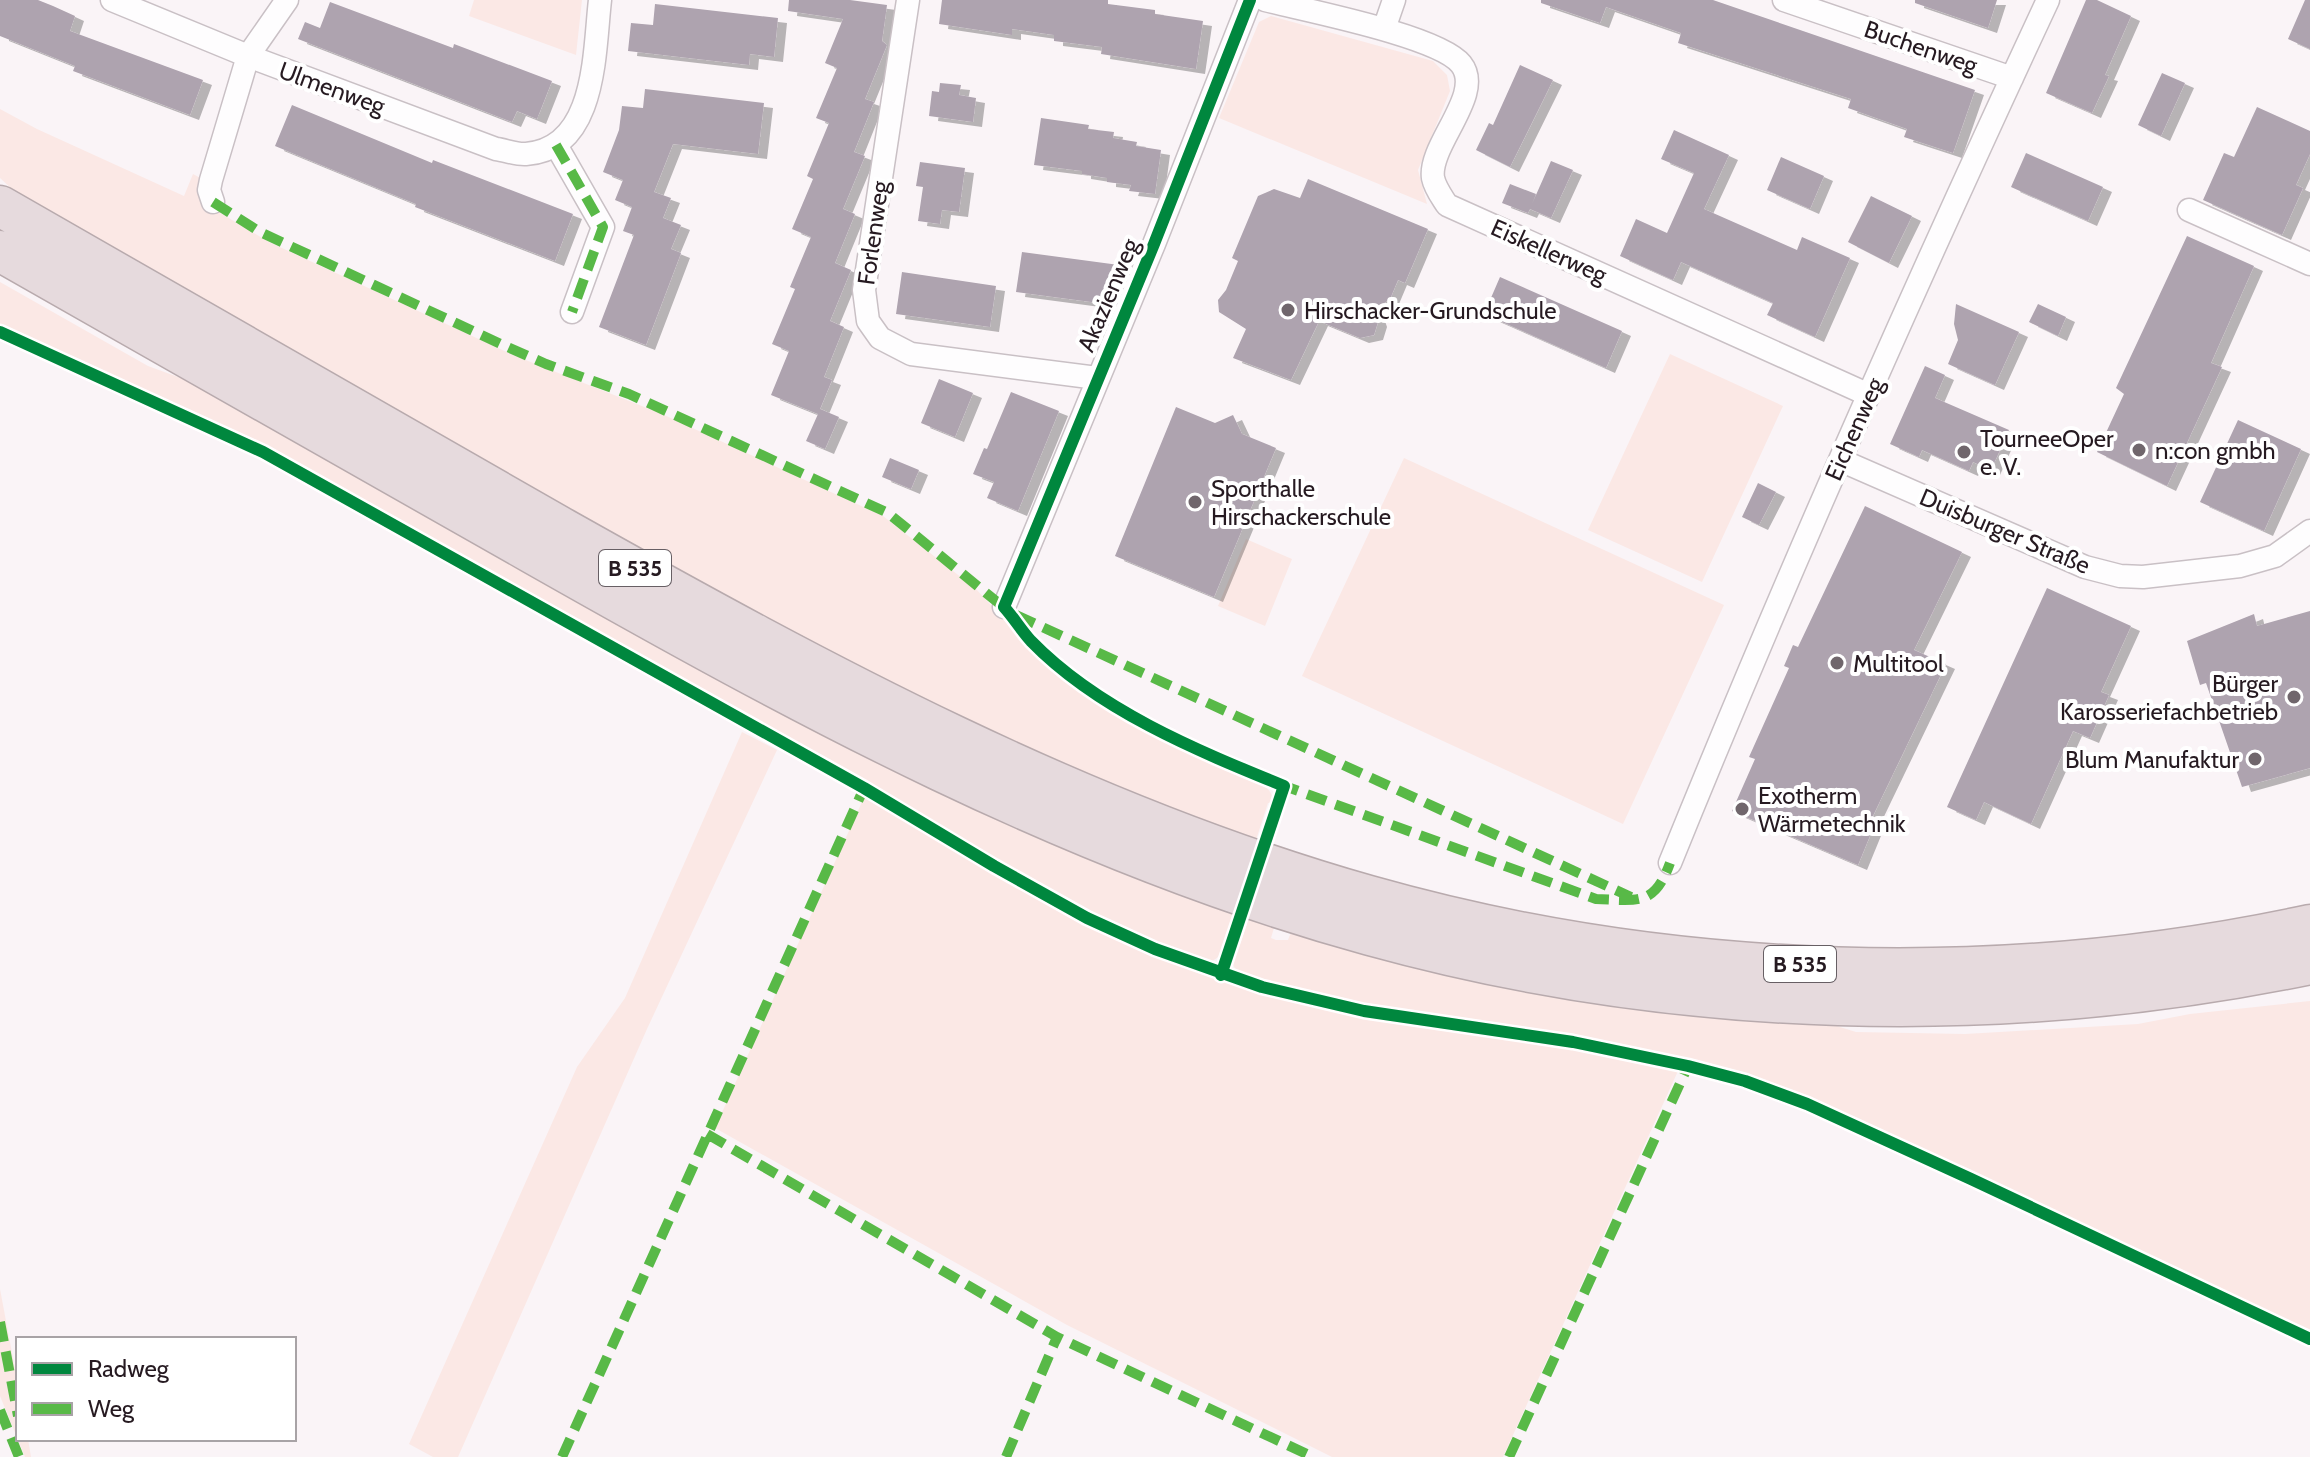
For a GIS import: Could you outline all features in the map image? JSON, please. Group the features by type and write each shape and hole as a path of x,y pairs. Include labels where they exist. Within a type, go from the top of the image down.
{"highway":[{"name":"B 535","path":"0,206 793,656 1038,776 1157,825 1374,898 1504,928 1608,946 1693,957 1899,968 2067,961 2195,946 2310,925"},
{"name":"B 535","path":"0,251 673,633 889,747 1030,814 1150,863 1278,907 1370,935 1515,969 1611,985 1759,1001 1856,1005 2002,1003 2118,994 2256,976 2310,964"},
{"path":"2256,976 2300,987 2310,986"}],"street":[{"name":"Ulmenweg","path":"112,0 248,56 496,149 526,154 556,145"},
{"path":"213,202 209,190 211,180 248,56 287,0"},
{"path":"572,312 603,227 556,145 574,129 585,108 600,0"},
{"name":"Forlenweg","path":"908,0 864,290 868,321 880,338 911,354 1097,378"},
{"name":"Akazienweg","path":"1004,607 1154,244 1250,0"},
{"path":"1265,0 1384,29 1394,0"},
{"name":"Buchenweg","path":"1784,0 2012,78"},
{"name":"Eichenweg","path":"1670,863 1754,657 1840,460 2048,0"},
{"name":"Eiskellerweg","path":"1384,29 1449,53 1464,66 1464,99 1434,163 1433,179 1447,205 1869,395"},
{"path":"2189,210 2310,264"},
{"name":"Duisburger Straße","path":"1840,460 2085,567 2120,576 2143,577 2240,566 2275,556 2310,531"}],"shaded area":[{"path":"474,0 582,0 576,55 469,16"},
{"path":"1271,16 1433,61 1447,75 1450,91 1418,170 1427,204 1219,118 1259,22"},
{"path":"0,109 184,196 193,174 206,181 217,211 269,242 513,355 662,414 883,516 976,589 1026,643 1108,707 1144,729 1266,787 1272,803 1268,803 1254,846 1160,811 820,653 28,204 0,178"},
{"path":"0,282 148,366 208,388 1276,921 1271,938 1276,940 1288,940 1293,927 1814,1019 1856,1032 1965,1034 2138,1024 2190,1014 2310,1001 2310,1334 1812,1100 1732,1071 1632,1048 1424,1016 1321,996 1244,976 1237,973 1231,960 1233,954 1236,955 1247,924 1234,919 1221,954 1210,962 1201,963 1120,930 1004,867 817,753 298,465 0,325"},
{"path":"1670,354 1783,406 1702,582 1588,530"},
{"path":"1404,458 1724,605 1623,824 1302,676"},
{"path":"1246,539 1292,559 1265,626 1218,606"},
{"path":"742,732 777,750 647,1029 458,1457 433,1457 409,1444 577,1067 625,998"},
{"path":"866,793 1065,914 1180,966 1259,991 1398,1023 1566,1047 1678,1071 1503,1457 1332,1457 1067,1325 715,1128"},
{"path":"0,1289 16,1374 16,1435 0,1396"},
{"path":"18,1441 28,1441 31,1457 25,1457"}],"building":[{"path":"0,0 38,0 75,16 70,31 203,80 190,115 73,71 75,66 0,36"},
{"path":"789,0 850,0 887,5 882,41 887,45 865,99 874,102 854,152 865,156 843,209 855,214 835,263 851,270 830,321 844,327 824,377 832,380 820,409 839,417 825,449 806,441 818,414 771,395 789,351 772,344 795,289 790,287 811,237 792,229 813,179 807,176 829,123 816,118 837,68 825,63 843,19 788,11"},
{"path":"942,0 1108,0 1108,4 1203,21 1196,69 1101,54 1102,47 1054,41 1054,35 1012,29 1012,35 939,24"},
{"path":"1541,0 1713,0 1975,90 1953,153 1904,137 1907,129 1848,108 1851,99 1678,43 1681,33 1606,7 1600,23 1541,3"},
{"path":"1915,0 1997,0 1988,28 1915,3"},
{"path":"2086,0 2097,0 2131,16 2092,113 2046,93"},
{"path":"2305,0 2310,0 2310,49 2288,39"},
{"path":"330,2 552,81 537,119 517,111 512,122 298,39 305,22 320,28"},
{"path":"655,4 778,18 774,57 750,54 749,65 628,51 631,23 653,25"},
{"path":"1520,65 1553,80 1510,167 1476,150 1489,123 1493,125"},
{"path":"2162,73 2185,83 2161,136 2138,125"},
{"path":"940,83 961,85 959,95 976,98 973,122 929,116 932,91 939,92"},
{"path":"645,89 764,103 758,154 673,144 654,192 671,198 663,218 681,225 671,249 681,253 646,345 599,327 634,235 623,231 632,207 615,200 623,180 603,172 619,130 622,106 643,108"},
{"path":"292,105 432,163 433,160 573,214 555,261 415,207 416,204 275,146"},
{"path":"2257,107 2310,131 2310,154 2296,185 2303,188 2282,235 2203,200 2224,153 2234,157"},
{"path":"1041,118 1089,125 1088,129 1114,132 1113,138 1137,142 1136,146 1161,150 1155,194 1129,191 1131,185 1107,182 1107,178 1082,174 1082,171 1034,165"},
{"path":"1674,130 1729,155 1704,209 1797,250 1802,237 1850,258 1815,337 1767,315 1773,303 1681,262 1673,280 1620,256 1636,219 1667,233 1694,173 1661,159"},
{"path":"2026,153 2103,187 2088,221 2011,187"},
{"path":"1781,157 1824,176 1810,209 1767,190"},
{"path":"1551,161 1573,170 1551,218 1530,209 1528,213 1502,203 1510,184 1536,194 1532,204"},
{"path":"920,162 965,168 959,212 942,210 940,224 918,221 923,187 916,186"},
{"path":"1308,179 1428,229 1405,283 1398,280 1390,299 1374,310 1378,322 1374,335 1360,338 1319,321 1291,380 1233,358 1246,329 1219,312 1218,300 1226,290 1238,261 1232,258 1258,196 1274,189 1300,198"},
{"path":"1871,196 1912,216 1889,263 1848,242"},
{"path":"2187,236 2254,266 2211,363 2222,367 2167,486 2097,452 2124,394 2116,388"},
{"path":"1022,252 1119,265 1114,305 1016,292"},
{"path":"902,272 996,286 990,327 896,314"},
{"path":"1500,277 1622,331 1606,368 1484,314"},
{"path":"1956,304 2019,332 1995,385 1948,364 1958,340 1954,324"},
{"path":"2038,304 2066,317 2058,336 2029,322"},
{"path":"1925,366 1945,375 1935,398 2009,430 1991,470 1973,462 1969,471 1922,450 1919,457 1890,444"},
{"path":"939,379 973,393 955,437 921,423"},
{"path":"1011,392 1059,411 1018,511 987,498 994,482 973,474"},
{"name":"Sporthalle Hirschackerschule","path":"1176,407 1215,423 1233,415 1242,434 1276,448 1214,597 1115,556"},
{"path":"2238,420 2301,449 2264,531 2200,502"},
{"path":"890,458 919,470 911,489 882,477"},
{"path":"1758,483 1776,492 1759,525 1742,517"},
{"path":"1865,506 1962,552 1914,650 1946,664 1869,824 1874,826 1858,865 1732,811 1755,759 1749,757 1789,668 1784,666 1793,645 1798,647"},
{"path":"2047,588 2131,626 2101,692 2109,695 2090,738 2073,731 2031,824 1984,802 1976,820 1947,807"},
{"path":"2310,611 2310,768 2242,787 2206,683 2200,685 2187,641 2254,614 2257,626"}],"marked path":[{"path":"556,145 603,227 572,312"},
{"path":"213,202 260,232 503,345 629,394 888,513 1007,610"},
{"path":"1016,615 1631,897"},
{"path":"1279,784 1596,899 1643,898 1658,887 1670,863"},
{"path":"562,1457 864,788"},
{"path":"1509,1457 1688,1066"},
{"path":"707,1134 1057,1337 1313,1457"},
{"path":"0,1322 16,1406"},
{"path":"1006,1457 1057,1337"},
{"path":"0,1410 19,1457"}],"cycle path":[{"path":"1221,975 1284,786 1217,758 1117,708 1057,666 1031,641 1004,607 1154,244 1250,0"},
{"path":"0,332 263,452 864,788 1087,918 1155,949 1262,987 1364,1011 1573,1042 1745,1081 1807,1104 2310,1339"}],"place":[{"name":"Hirschacker-Grundschule","path":"1288,310"},
{"name":"n:con gmbh","path":"2139,450"},
{"name":"TourneeOper e. V.","path":"1964,452"},
{"name":"Sporthalle Hirschackerschule","path":"1195,502"},
{"name":"Multitool","path":"1837,663"},
{"name":"Bürger Karosseriefachbetrieb","path":"2294,697"},
{"name":"Blum Manufaktur","path":"2255,759"},
{"name":"Exotherm Wärmetechnik","path":"1742,809"}]}
